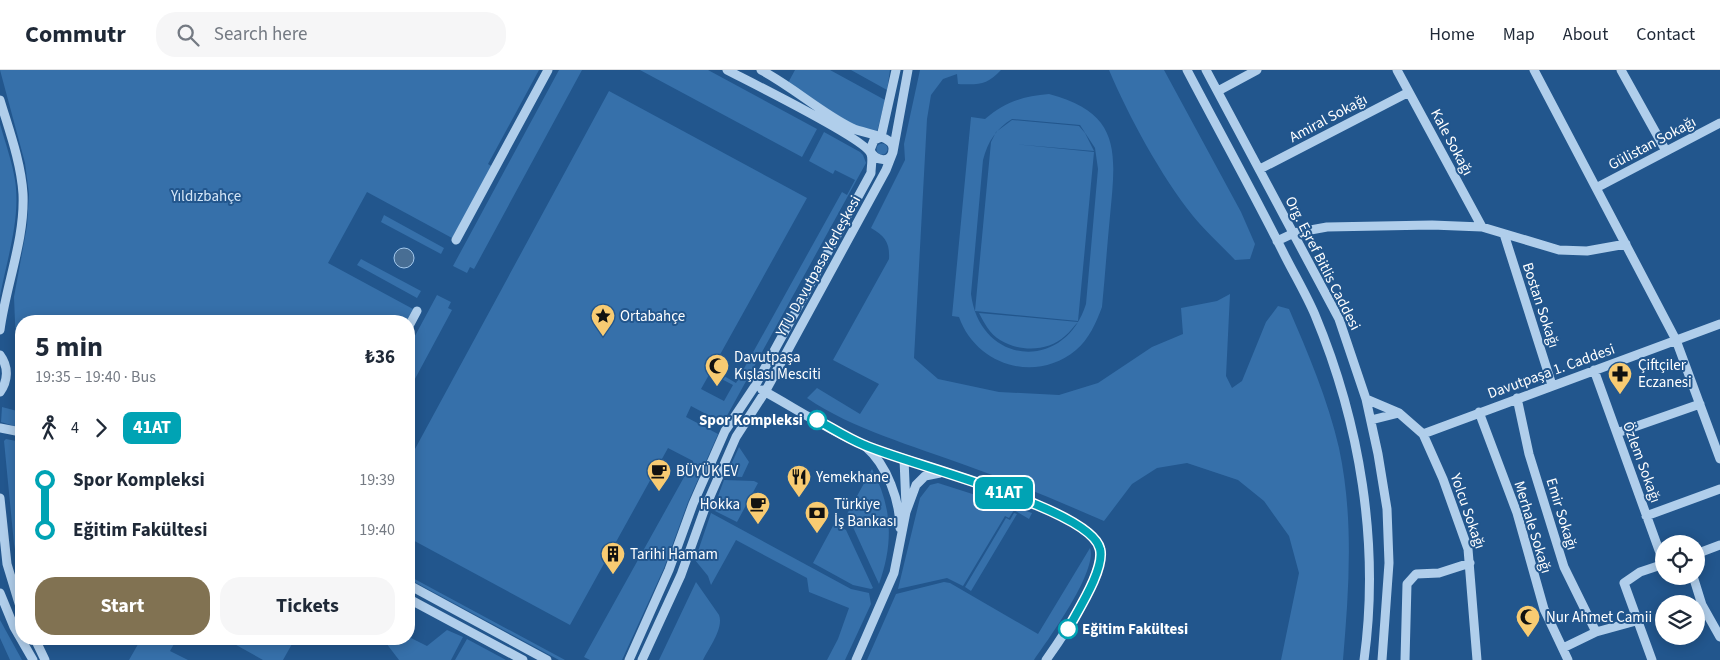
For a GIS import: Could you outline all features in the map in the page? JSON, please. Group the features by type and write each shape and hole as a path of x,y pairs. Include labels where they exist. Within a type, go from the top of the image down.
{"street":[{"path":"456,240 548,70"},
{"path":"727,70 848,135 867,148 877,159 885,160 893,152 891,141 852,128 761,70"},
{"name":"YTU Davutpasa Yerleşkesi","path":"629,660 670,570 708,468 725,431 755,386 871,173 871,143 881,137 896,70"},
{"name":"YTU Davutpasa Yerleşkesi","path":"642,660 681,575 719,473 736,437 766,392 886,170 893,152 908,70"},
{"name":"Org. Eşref Bitlis Caddesi","path":"1187,70 1277,240 1314,315 1339,383 1366,502 1370,562 1369,624 1364,660"},
{"name":"Org. Eşref Bitlis Caddesi","path":"1206,70 1339,319 1366,399 1387,509 1389,554 1382,660"},
{"path":"1218,91 1257,70"},
{"name":"Kale Sokağı","path":"1397,70 1482,227"},
{"path":"1534,70 1676,340 1720,459"},
{"path":"1626,71 1666,151"},
{"name":"Amiral Sokağı","path":"1260,169 1409,92"},
{"path":"0,100 18,165 23,194 21,225 0,330"},
{"name":"Gülistan Sokağı","path":"1596,188 1720,123"},
{"path":"1277,240 1294,233 1327,226 1432,225 1482,227 1559,250 1588,251 1626,244"},
{"name":"Bostan Sokağı","path":"1504,234 1552,384"},
{"path":"415,315 417,311"},
{"name":"Davutpaşa 1. Caddesi","path":"1423,434 1552,384 1720,324"},
{"path":"0,355 6,371 4,387 0,392"},
{"name":"Özlem Sokağı","path":"1594,370 1655,540"},
{"path":"755,386 864,445 1049,509 1091,533 1097,540 1102,556 1100,566 1068,629 1046,660"},
{"name":"Emir Sokağı","path":"1517,398 1529,454 1564,567 1596,632"},
{"path":"1366,399 1399,413 1423,434"},
{"path":"1617,433 1700,404"},
{"name":"Merhale Sokağı","path":"1479,412 1517,513 1544,609 1568,660"},
{"path":"1371,420 1399,413"},
{"path":"0,428 15,431"},
{"name":"Yolcu Sokağı","path":"1423,434 1444,479 1468,549 1477,660"},
{"path":"864,445 880,464 896,502 900,522 898,557"},
{"path":"904,459 906,512"},
{"path":"856,660 888,588 898,557 906,512 916,485 925,476 937,473 947,474"},
{"path":"1646,516 1720,489"},
{"path":"0,498 8,564 15,589"},
{"path":"1705,551 1720,545"},
{"path":"1405,660 1407,584 1416,574 1439,573 1470,563"},
{"path":"1652,660 1636,621 1624,583 1640,572 1655,567"},
{"path":"1696,585 1702,605 1720,637"},
{"path":"415,589 547,660"},
{"path":"0,593 15,630"},
{"path":"415,602 523,660"},
{"path":"1563,648 1596,632 1636,621"},
{"path":"24,645 33,660"},
{"path":"38,645 45,660"}],"green space":[{"name":"Yıldızbahçe","path":"0,70 539,70 488,164 493,167 452,238 367,192 328,263 413,309 410,315 15,315 15,322 14,297 27,226 29,194 25,163"},
{"path":"559,70 582,70 474,269 470,267 467,273 453,266"},
{"path":"640,70 708,70 817,129 802,157"},
{"path":"795,70 830,70 885,100 877,132 853,125 788,83"},
{"path":"851,70 890,70 887,90"},
{"path":"920,70 1001,70 991,79 977,84 958,84 957,74 943,79 931,95 927,119 914,358 938,379 999,392 1059,395 1098,383 1152,347 1183,334 1181,308 1217,301 1230,294 1226,376 1232,388 1242,381 1266,322 1278,306 1289,309 1329,412 1344,474 1349,554 1343,660 1281,660 1299,573 1289,536 1264,501 1238,480 1187,463 1157,468 1132,484 1104,521 1000,478 863,428 807,398 817,388 860,414 879,384 833,360 889,259 889,249 886,241 871,228 905,160 904,144"},
{"path":"1109,70 1164,70 1241,212 1255,244 1250,259 1235,260 1198,222 1181,200 1146,146"},
{"name":"Ortabahçe","path":"609,91 807,198 712,369 736,383 842,192 847,195 855,180 835,170 833,174 809,161 824,132 860,152 866,163 723,423 691,406 686,417 718,434 688,502 664,568 622,660 590,660 584,657 693,461 668,448 570,625 415,541 415,449","holes":["710,373 733,385 724,401 701,389"]},
{"path":"1049,94 1073,102 1090,112 1102,124 1109,138 1113,155 1112,193 1102,307 1097,319 1088,336 1076,350 1060,360 1043,366 1025,367 1008,364 993,358 967,334 959,317 952,316 971,117 985,119 1007,104 1023,98","holes":["1012,119 1080,125 1095,148 1098,169 1086,304 1075,326 1060,341 1043,350 1024,352 1006,347 990,336 978,318 971,294 985,153 997,131"]},
{"path":"1012,120 1079,126 1085,133 1094,151 1013,144 1094,152 1078,321 975,311 991,142 996,132"},
{"path":"0,124 15,180 16,209 15,224 0,296"},
{"path":"882,143 888,149 882,155 876,149"},
{"path":"384,215 444,248 441,254 381,222"},
{"path":"361,259 421,291 417,298 357,265"},
{"path":"437,295 451,302 448,308 452,310 415,379 415,336"},
{"path":"979,313 1078,322 1065,336 1050,345 1024,348 1016,347 996,338"},
{"path":"2,407 15,410 15,426 1,422"},
{"path":"6,439 15,441 15,549 14,544 4,441"},
{"path":"739,447 749,462 742,477 726,476"},
{"path":"872,469 884,497 889,525 887,554 879,584 847,514"},
{"path":"724,480 754,481 758,483 737,522 713,510"},
{"path":"938,483 1032,513 1029,519 1014,510 1009,518 1005,516 963,586 947,578 898,589 920,498 930,485"},
{"path":"711,513 851,589 869,593 871,604 845,660 827,660 838,639 849,608 809,592 807,578 736,540 711,585 708,576 695,560"},
{"path":"1014,513 1017,514 971,591 965,587 1006,518 1010,520"},
{"path":"834,524 846,530 873,588 853,585 813,563"},
{"path":"1090,548 1087,572 1079,588 1060,622 1034,660 867,660 896,594 944,582 950,583 1038,634"},
{"path":"415,579 565,660 559,660 415,582"},
{"path":"696,582 719,615 718,632 703,660 659,660"},
{"path":"0,620 22,660 10,660 0,638"},
{"path":"447,630 463,637 451,660 399,660 388,645 415,645 415,640 427,646"},
{"path":"467,639 506,660 455,660"},
{"path":"138,645 173,645 170,651 188,660 129,660"},
{"path":"236,645 291,645 283,660 263,660"}],"shaded area":[{"path":"404,248 411,251 414,258 411,265 404,268 397,265 394,258 397,251"}],"bus line":[{"name":"41AT","path":"817,420 864,445 1049,509 1091,533 1097,540 1100,548 1102,556 1100,566 1068,629"}],"place":[{"name":"Ortabahçe","path":"603,337"},
{"name":"Davutpaşa Kışlası Mesciti","path":"717,387"},
{"name":"Çiftçiler Eczanesi","path":"1620,395"},
{"name":"Spor Kompleksi","path":"817,420"},
{"name":"BÜYÜK EV","path":"659,492"},
{"name":"Yemekhane","path":"799,498"},
{"name":"Hokka","path":"758,525"},
{"name":"Türkiye İş Bankası","path":"817,534"},
{"name":"Tarihi Hamam","path":"613,575"},
{"name":"Eğitim Fakültesi","path":"1068,629"},
{"name":"Nur Ahmet Camii","path":"1528,638"}]}
